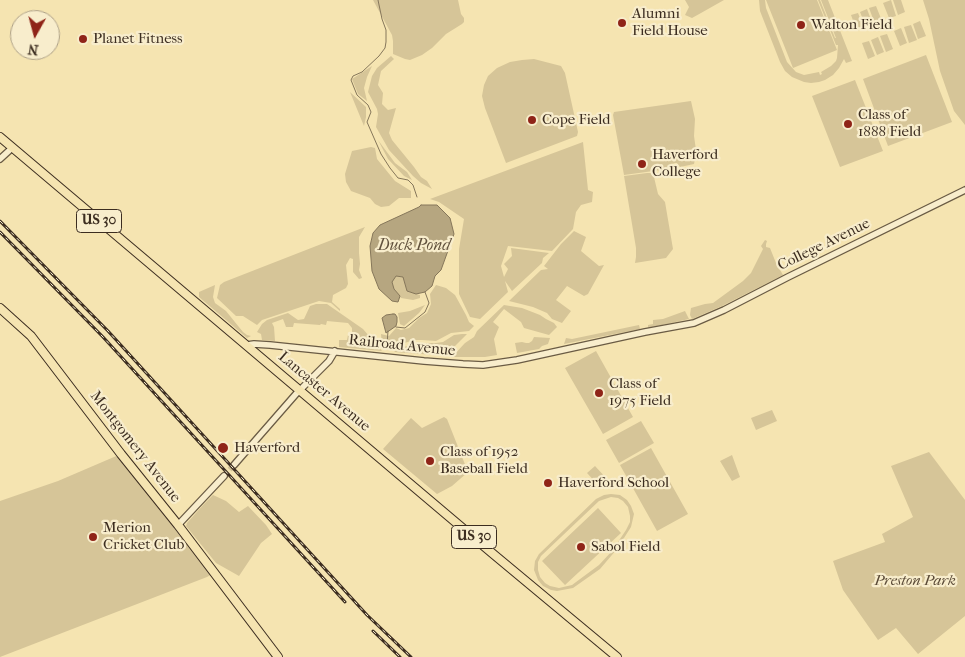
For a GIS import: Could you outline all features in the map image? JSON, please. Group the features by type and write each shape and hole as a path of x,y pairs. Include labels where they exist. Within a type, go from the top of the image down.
{"main road":[{"name":"US 30","path":"0,137 12,148"},
{"name":"Lancaster Avenue","path":"12,148 618,657"},
{"name":"Montgomery Avenue","path":"0,308 32,336 278,657"}],"street":[{"path":"0,159 12,148"},
{"name":"College Avenue","path":"553,352 694,323 724,310 965,190"},
{"name":"Railroad Avenue","path":"247,345 270,345 477,365 498,363 553,352"},
{"path":"234,465 300,390 329,361 335,351"},
{"path":"178,525 224,476"}],"green space":[{"path":"373,0 458,0 464,22 446,34 422,55 410,60 405,59 393,54 392,35"},
{"path":"685,0 724,0 692,18 685,15 689,7"},
{"path":"759,0 765,0 766,8 787,62 796,72 804,75 819,72 820,75 837,58 838,45 836,45 818,0 820,0 836,38 821,0 828,0 852,61 846,63 844,59 833,75 819,82 804,82 792,77 785,71 780,62 760,11"},
{"name":"Walton Field","path":"766,0 817,0 837,50 793,68"},
{"path":"891,0 896,16 889,18 883,3"},
{"path":"893,0 901,0 905,12 898,15"},
{"path":"923,0 965,0 965,125 954,111 940,71"},
{"path":"876,6 882,21 875,24 869,8"},
{"path":"867,9 873,25 866,27 860,12"},
{"path":"858,13 864,28 857,31 851,15"},
{"path":"920,21 926,36 918,39 913,24"},
{"path":"911,25 917,40 909,43 904,27"},
{"path":"901,28 907,43 900,46 894,31"},
{"path":"887,34 893,49 886,52 880,36"},
{"path":"878,37 884,52 877,55 871,40"},
{"path":"869,41 875,56 868,59 862,43"},
{"path":"926,55 952,122 888,146 863,79"},
{"path":"391,56 394,59 381,71 378,85 383,93 382,104 388,110 396,108 389,133 392,140 432,189 413,176 389,150 376,127 377,109 368,92 372,76 377,68"},
{"name":"Cope Field","path":"534,59 561,66 565,73 578,132 577,136 506,163 485,108 482,96 484,85 488,76 497,68 510,62"},
{"path":"372,66 364,88 367,101 358,94 352,79"},
{"name":"Class of 1888 Field","path":"855,80 883,151 840,167 812,96"},
{"path":"350,92 366,107 364,126"},
{"path":"691,101 695,119 694,136 697,157 694,164 680,167 675,163 669,165 668,169 624,175 614,112"},
{"path":"378,140 395,163 407,172 412,180 404,176 388,159"},
{"path":"583,142 588,190 593,192 592,202 581,205 576,212 573,229 552,251 508,246 501,266 504,277 508,269 504,264 512,256 511,248 549,253 543,258 542,263 512,291 505,281 508,292 480,319 470,317 459,294 459,249 464,219 439,202 430,199"},
{"path":"371,147 375,148 377,159 395,181 411,191 411,198 399,198 389,206 381,207 370,198 351,191 346,182 345,174 352,151"},
{"path":"653,173 658,194 665,202 673,249 666,258 635,263 636,248 624,176"},
{"path":"365,227 359,237 359,270 362,278 359,279 353,272 353,259 350,258 346,265 348,284 346,288 333,295 332,302 340,311 331,303 319,301 262,320 257,325 243,316 236,316 217,298 220,285 224,282"},
{"path":"574,231 586,237 581,251 599,266 604,265 588,294 584,296 567,286 556,300 571,311 562,323 552,319 547,313 533,307 509,301 541,270 548,269 544,266"},
{"path":"765,240 767,241 766,247 770,248 783,275 692,319 690,315 691,308 713,303 751,273 763,249 761,246"},
{"path":"396,276 404,277 407,291 420,295 420,298 413,300 401,298 391,281"},
{"path":"215,285 213,297 215,303 226,311 243,332 251,336 247,338 199,297 199,292"},
{"path":"436,285 446,288 455,295 469,322 474,326 469,331 451,333 436,341 414,340 389,350 382,346 381,334 389,336 396,328 401,330 409,328 427,313 431,304 430,294"},
{"path":"327,304 363,329 382,351 339,347 339,340 347,340 348,335 352,335 352,328 348,323 327,321 326,325 320,325 294,323 293,327 286,327 283,319 272,323 275,341 262,340 261,334 257,332 267,320 288,313 298,320 304,319 310,306"},
{"path":"425,305 404,326 400,324 398,313"},
{"path":"504,305 522,308 540,315 554,323 557,327 549,335 524,328 521,322 504,309 493,322 499,327 494,339 497,355 452,357 465,343 474,337 477,331"},
{"path":"685,311 689,319 648,328 648,325 653,324 653,320 663,319"},
{"path":"639,325 640,329 564,344 566,338 572,339"},
{"path":"467,334 453,348 435,355 394,352 414,344 443,342 454,335"},
{"path":"534,337 550,338 548,344 539,349 517,353 515,343 529,343"},
{"name":"Class of 1975 Field","path":"596,351 633,417 603,434 565,368"},
{"path":"772,410 777,421 756,430 751,418"},
{"name":"Class of 1952 Baseball Field","path":"444,417 447,419 468,472 452,486 437,494 383,449 411,418 422,428"},
{"path":"641,421 654,443 619,463 606,440"},
{"path":"651,448 688,514 657,531 620,465"},
{"name":"Preston Park","path":"929,452 965,500 965,616 918,654 896,628 878,640 843,590 833,561 885,542 882,534 913,517 891,466"},
{"name":"Merion Cricket Club","path":"121,454 214,573 0,657 0,501 58,481"},
{"path":"732,455 740,477 732,481 720,461"},
{"path":"595,466 607,479 599,486 587,473"},
{"path":"213,495 226,501 239,512 248,506 272,534 261,543 239,576 216,563 186,526"},
{"path":"604,495 620,495 627,500 634,514 631,527 617,549 600,569 573,588 557,591 543,586 534,570 535,561 539,554 596,499","holes":["611,497 618,498 628,507 630,522 612,551 599,565 572,585 559,588 545,583 540,577 538,570 538,562 541,556 599,501"]},
{"name":"Sabol Field","path":"598,508 621,533 565,585 542,561"}],"water":[{"name":"Duck Pond","path":"421,205 437,205 450,218 454,234 441,270 435,276 432,286 425,292 416,294 407,291 403,277 396,276 392,282 394,289 400,296 398,302 392,301 379,289 372,271 370,246 373,233 380,225"},
{"path":"395,314 397,317 396,326 386,333 382,318 386,315"}],"waterway":[{"path":"378,0 386,30 385,48 379,56 362,72 353,76 351,80 357,95 368,105 371,112 367,122 381,154 398,178 408,180 413,185 417,197"},
{"path":"396,327 405,328 425,312 429,303 425,292"},
{"path":"387,345 388,331"}],"tunnel":[{"path":"224,476 234,465"}],"railway":[{"path":"0,221 108,331 367,615 411,657"},
{"path":"0,232 103,337 345,602"},
{"path":"373,631 400,657"}],"place":[{"name":"Alumni Field House","path":"622,23"},
{"name":"Walton Field","path":"801,25"},
{"name":"Planet Fitness","path":"83,39"},
{"name":"Cope Field","path":"532,120"},
{"name":"Class of 1888 Field","path":"848,124"},
{"name":"Haverford College","path":"642,164"},
{"name":"Class of 1975 Field","path":"599,393"},
{"name":"Haverford","path":"223,448"},
{"name":"Class of 1952 Baseball Field","path":"430,461"},
{"name":"Haverford School","path":"548,483"},
{"name":"Merion Cricket Club","path":"93,537"},
{"name":"Sabol Field","path":"581,547"}]}
